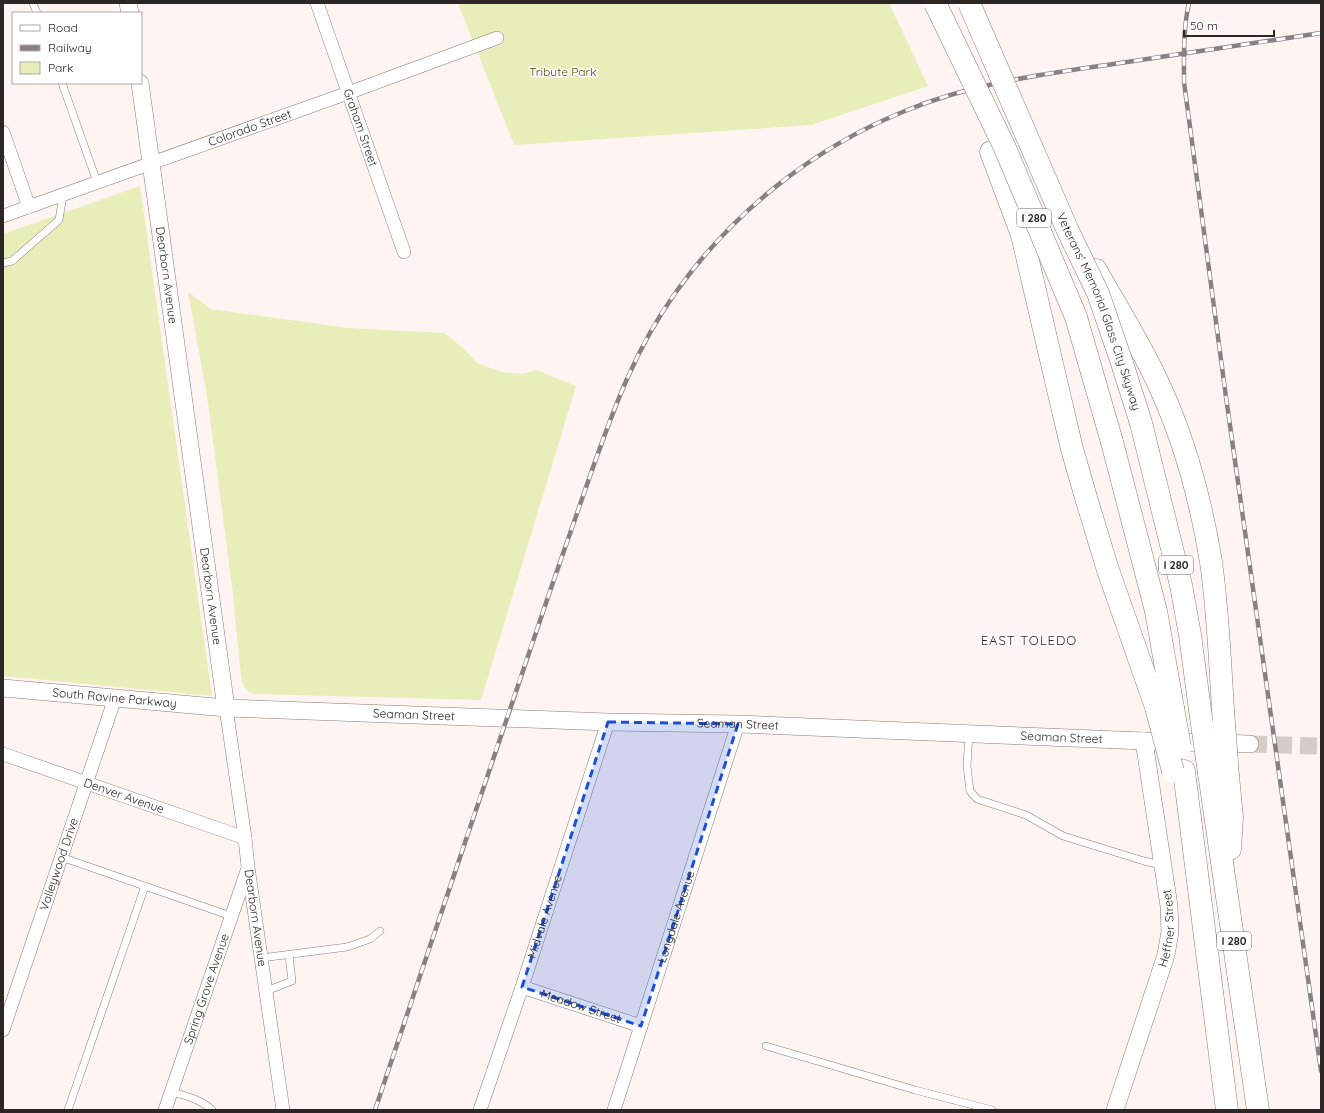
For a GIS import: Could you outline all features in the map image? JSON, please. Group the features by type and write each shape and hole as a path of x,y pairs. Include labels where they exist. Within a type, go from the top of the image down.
{"highway":[{"path":"926,3 991,152 1022,235 1070,442 1108,570 1165,708"},
{"name":"Veterans' Memorial Glass City Skyway","path":"935,3 1005,148 1076,317 1112,442 1156,611 1165,708"},
{"path":"959,3 971,32 1011,114 1149,365 1178,434 1201,511 1211,563 1223,710 1219,774"},
{"name":"Veterans' Memorial Glass City Skyway","path":"969,3 1068,231 1098,293 1140,422 1181,585 1190,635 1200,710 1219,774"},
{"name":"I 280","path":"1165,708 1180,775 1227,1110"},
{"name":"I 280","path":"1219,774 1227,894 1258,1110"},
{"path":"1241,990 1266,1110"}],"street":[{"name":"Graham Street","path":"317,3 404,252"},
{"name":"Colorado Street","path":"3,216 348,93 497,38"},
{"name":"Dearborn Avenue","path":"140,84 248,867 284,1110"},
{"path":"3,132 29,207"},
{"name":"South Ravine Parkway","path":"3,688 226,708"},
{"name":"Valleywood Drive","path":"3,1030 115,698"},
{"name":"Seaman Street","path":"226,708 608,722 738,724 1250,744"},
{"name":"Midvale Avenue","path":"480,1110 522,987 608,722"},
{"name":"Longdale Avenue","path":"614,1110 738,724"},
{"name":"Heffner Street","path":"1115,1110 1166,955 1170,932 1169,906 1144,741"},
{"name":"Denver Avenue","path":"3,754 245,838"},
{"name":"Spring Grove Avenue","path":"165,1110 248,867"},
{"name":"Meadow Street","path":"522,987 641,1026"}],"lane":[{"path":"62,84 97,182"},
{"path":"3,263 12,260 60,220 63,195"},
{"path":"969,734 967,766 970,791 977,798 1026,815 1063,836 1144,862 1162,865"},
{"path":"61,857 231,916"},
{"path":"68,1110 145,886"},
{"path":"261,958 347,947 370,939 380,931"},
{"path":"266,990 292,980 289,955"},
{"path":"766,1046 968,1107 992,1110"},
{"path":"172,1092 196,1100 207,1105 212,1110"}],"highlighted area":[{"path":"608,722 738,724 641,1026 522,987"}],"green space":[{"name":"Tribute Park","path":"458,3 889,3 928,86 811,125 514,145"},
{"path":"140,186 212,696 3,676 3,234"},
{"path":"188,292 211,309 349,328 444,333 463,348 477,363 502,372 522,374 537,370 576,386 481,700 254,694 248,691 245,687 241,677 232,586 207,396"}],"tunnel":[{"path":"1250,744 1321,746"}],"railway":[{"path":"1189,3 1185,33 1184,82 1226,397 1321,1071"},
{"path":"375,1110 527,658 608,425 637,357 649,335 676,292 698,263 749,209 777,185 807,163 838,144 871,126 905,111 979,87 1030,77 1321,33"}],"district":[{"name":"EAST TOLEDO","path":"1029,640"}]}
